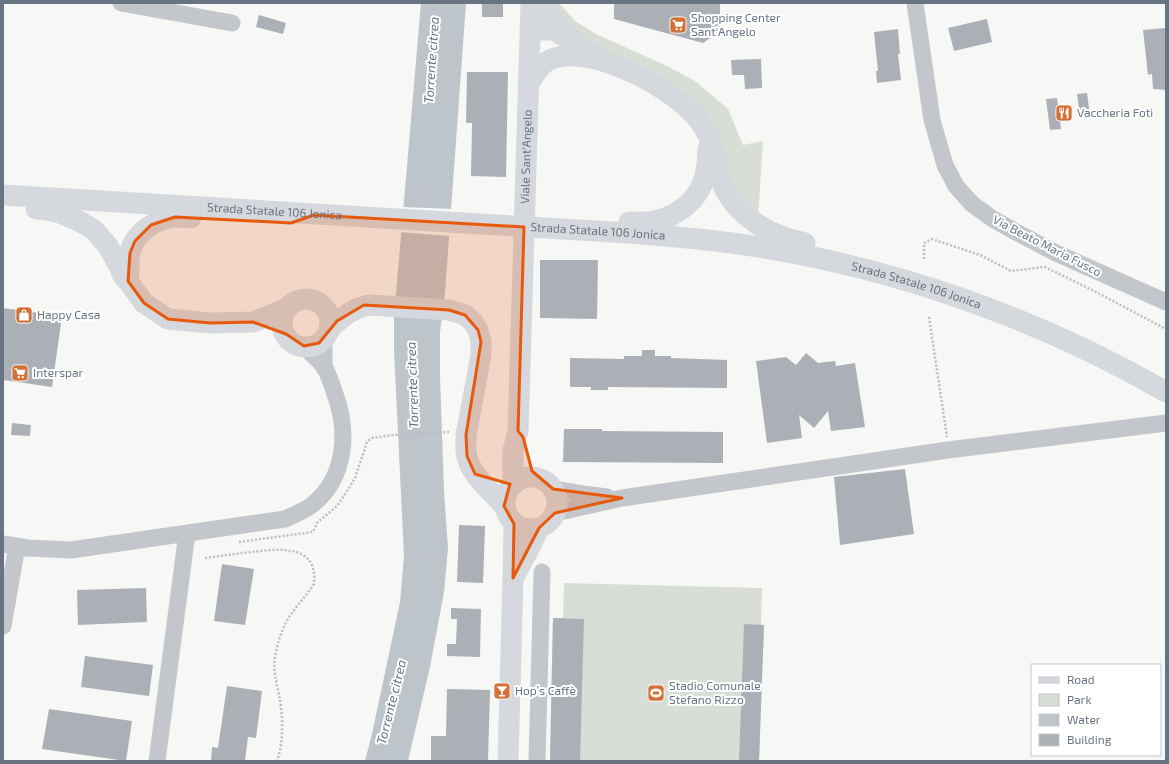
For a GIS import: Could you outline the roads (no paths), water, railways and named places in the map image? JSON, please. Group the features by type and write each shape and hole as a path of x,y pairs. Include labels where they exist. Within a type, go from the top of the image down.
{"main road":[{"name":"Viale Sant'Angelo","path":"513,484 513,451 518,430 530,3"},
{"path":"541,3 576,52"},
{"path":"530,33 553,30 576,52 603,61 653,83 673,96 691,111 702,124 714,147 722,183 729,196 741,210 764,229 781,237 841,252 892,277"},
{"path":"528,85 537,71 546,62 576,52"},
{"path":"547,228 577,222 652,222 674,215 688,204 702,184 708,164 708,148 710,140"},
{"name":"Strada Statale 106 Jonica","path":"3,195 662,235 748,245 818,258 892,277 962,299 1051,333 1120,366 1166,392"},
{"path":"3,206 48,210 60,213 79,221 94,230 115,257 123,276 128,280 144,303 168,319 210,324 253,322 288,308"},
{"path":"128,280 130,253 135,240 146,228 165,219 175,217 291,223 314,215"},
{"path":"327,333 330,322 329,315 322,304 315,300 300,300 293,303 284,314 282,321 283,328 290,340 296,344 312,346 319,343 345,315 364,305"},
{"path":"322,304 343,302 364,305 386,305 449,310 465,315 473,322 478,330 481,342 480,364 466,435 467,456 470,465 475,474 509,515 521,528 530,530 539,528 552,520 556,513 556,496 545,483 528,477 520,479 513,484 507,491 505,498 509,515 514,578 508,761"},
{"path":"253,322 286,334"},
{"name":"Viale Sant'Angelo","path":"518,430 523,437 532,471 545,483"},
{"path":"475,474 513,484"},
{"path":"514,578 539,528"}],"street":[{"path":"121,3 232,23"},
{"name":"Via Beato Maria Fusco","path":"915,3 932,120 945,164 956,186 972,204 993,219 1016,232 1056,253 1166,302"},
{"path":"324,368 327,333"},
{"path":"3,626 10,545 49,550 71,550 285,519 297,514 312,504 325,492 335,476 341,461 343,423 339,404 324,368 304,346"},
{"path":"556,513 622,498 948,450 1166,424"},
{"path":"545,483 584,494 622,498"},
{"path":"157,761 187,533"},
{"path":"537,761 542,572"}],"water":[{"name":"Torrente citrea","path":"421,3 466,3 445,293 440,332 444,491 448,548 444,592 430,667 408,761 365,761 400,602 404,556 394,351 394,317"}],"place":[{"name":"Shopping Center Sant'Angelo","path":"678,25"},
{"name":"Vaccheria Foti","path":"1064,113"},
{"name":"Happy Casa","path":"24,315"},
{"name":"Interspar","path":"20,373"},
{"name":"Hop’s Caffè","path":"502,691"},
{"name":"Stadio Comunale Stefano Rizzo","path":"656,693"}]}
